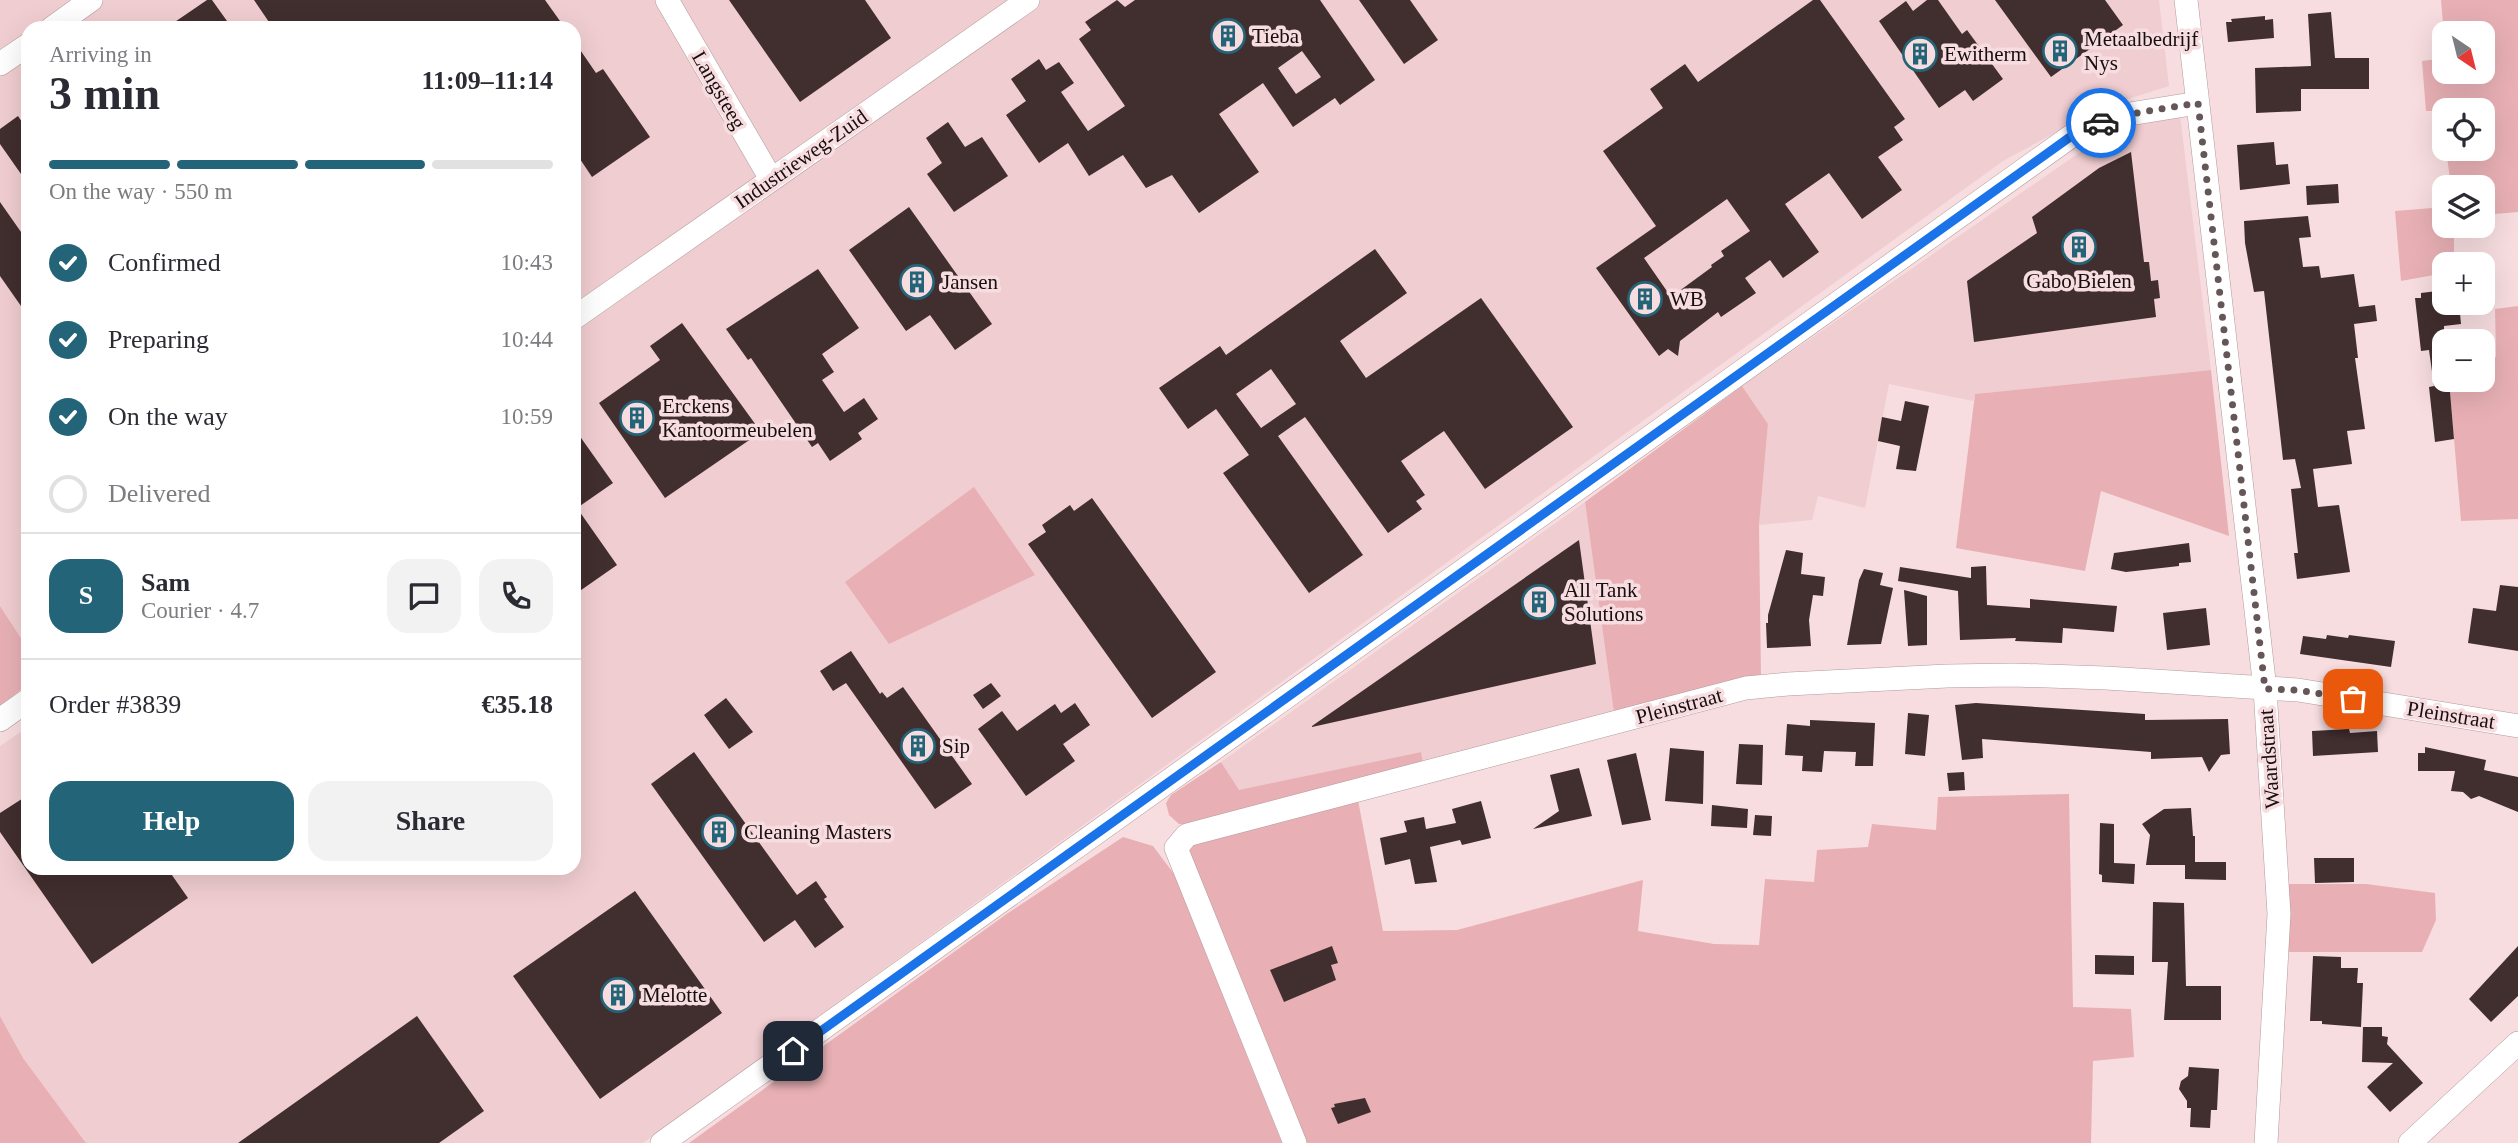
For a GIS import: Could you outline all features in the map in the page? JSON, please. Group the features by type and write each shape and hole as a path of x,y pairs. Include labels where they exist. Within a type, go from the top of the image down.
{"street":[{"path":"62,21 91,0"},
{"name":"Langsteeg","path":"667,0 771,179"},
{"name":"Industrieweg-Zuid","path":"581,312 1028,0"},
{"name":"Waardstraat","path":"2186,0 2265,689 2279,914 2266,1143"},
{"path":"0,64 21,50"},
{"path":"662,1143 2070,137 2118,116 2198,103"},
{"name":"Pleinstraat","path":"1295,1143 1176,848 1187,835 1746,688 1801,683 2013,675 2106,678 2298,690 2518,726"},
{"path":"0,720 21,705"},
{"path":"2410,1143 2518,1043"}],"shaded area":[{"path":"0,0 2159,0 2169,86 2103,107 2003,161 643,1143 86,1143 23,1058 0,1016 0,746 21,732 21,875 581,875 581,21 21,21 21,638 0,606"},
{"path":"2441,0 2518,0 2518,212 2495,214 2495,175 2449,175 2448,161 2495,161 2495,98 2432,98 2432,111 2426,111 2422,61 2432,60 2432,84 2496,84 2496,21 2443,21"},
{"path":"2180,115 2211,370 1975,394 1973,401 1889,384 1865,508 1818,496 1812,520 1759,525 1768,424 1742,386 2105,135 2137,123"},
{"path":"2432,208 2432,238 2454,238 2454,252 2432,252 2432,275 2401,281 2395,211"},
{"path":"2518,306 2518,519 2461,521 2450,392 2495,392 2495,309"},
{"path":"2211,370 2229,536 2101,491 2085,571 1956,548 1975,394"},
{"path":"1742,386 1768,424 1759,525 1761,675 1614,713 1585,502"},
{"path":"974,487 1035,575 889,644 845,582"},
{"path":"1585,502 1614,713 1423,764 1420,752 1239,791 1221,762"},
{"path":"0,606 21,638 21,690 0,706"},
{"path":"1421,752 1423,764 1191,824 1179,824 1169,815 1166,803 1171,795 1221,762 1239,790"},
{"path":"2069,794 2073,1007 2131,1009 2134,1057 2093,1061 2091,1143 1307,1143 1188,852 1192,843 1357,795 1383,931 1457,930 1643,880 1638,931 1714,944 1759,945 1765,879 1814,882 1817,850 1868,847 1872,824 1936,830 1938,797"},
{"path":"1123,837 1153,846 1174,874 1282,1143 689,1143 1008,913"},
{"path":"2288,884 2366,884 2435,893 2436,920 2422,952 2284,952"},
{"path":"0,1016 23,1058 86,1143 0,1143"}],"building":[{"path":"207,0 212,0 227,21 176,21"},
{"path":"254,0 545,0 560,21 268,21"},
{"path":"729,0 865,0 891,38 800,102"},
{"path":"1117,0 1125,7 1135,0 1320,0 1375,80 1340,105 1335,98 1293,127 1263,83 1219,114 1259,172 1199,213 1172,175 1146,188 1123,155 1089,176 1068,143 1039,163 1006,115 1026,101 1011,79 1039,59 1046,70 1059,62 1074,83 1061,92 1088,131 1125,106 1079,39 1091,30 1085,22","holes":["1302,51 1321,77 1296,94 1278,68"]},
{"path":"1359,0 1410,0 1438,40 1404,64"},
{"path":"1813,0 1820,0 1905,119 1894,127 1903,140 1878,157 1902,190 1862,219 1829,173 1785,204 1819,252 1783,278 1770,260 1745,278 1756,293 1721,317 1718,312 1680,341 1678,356 1668,349 1659,356 1596,268 1656,226 1603,151 1663,108 1650,89 1685,64 1698,82","holes":["1727,199 1750,231 1721,251 1724,256 1711,265 1712,267 1671,297 1644,258"]},
{"path":"1927,0 1938,0 1962,34 1967,30 2003,79 1973,101 1965,90 1939,108 1879,21 1906,1 1913,11"},
{"name":"Metaalbedrijf Nys","path":"1995,0 2105,0 2123,25 2051,77"},
{"path":"2331,12 2335,58 2369,58 2369,89 2301,89 2301,111 2256,113 2255,68 2311,66 2308,14"},
{"path":"2265,16 2265,20 2273,19 2274,38 2228,42 2226,22 2232,22 2231,19"},
{"path":"581,51 596,73 603,69 650,137 592,177 581,160"},
{"path":"18,116 21,120 21,174 0,144 0,129"},
{"path":"948,122 965,147 982,137 1008,176 954,212 927,174 942,163 926,138"},
{"path":"2274,142 2276,165 2288,164 2290,184 2240,190 2237,145"},
{"name":"Gabo Bielen","path":"2131,152 2144,262 2149,262 2151,281 2158,280 2160,298 2154,299 2156,317 1974,342 1967,281 2037,233 2032,217 2099,168"},
{"path":"2338,184 2339,203 2307,205 2306,186"},
{"path":"0,202 21,232 21,306 0,276"},
{"name":"Jansen","path":"909,207 992,324 955,350 930,315 906,331 849,250"},
{"path":"2308,216 2311,237 2299,238 2303,267 2319,266 2321,278 2354,274 2359,307 2375,305 2377,321 2354,324 2358,358 2355,358 2365,429 2347,431 2352,464 2313,469 2318,507 2339,505 2350,572 2297,579 2294,553 2298,553 2291,489 2301,488 2295,459 2283,460 2264,291 2254,292 2244,221"},
{"path":"1375,249 1407,293 1340,341 1366,378 1481,298 1573,427 1485,489 1444,431 1401,461 1425,495 1416,501 1422,509 1388,533 1305,417 1278,436 1363,555 1309,593 1223,473 1249,455 1216,409 1188,429 1159,388 1220,346 1226,355","holes":["1271,369 1296,404 1261,428 1236,394"]},
{"path":"818,269 859,328 822,354 834,372 822,380 844,412 864,398 878,419 858,433 862,439 830,461 818,443 812,447 751,358 748,360 726,329"},
{"path":"2432,292 2432,315 2460,315 2461,324 2432,329 2432,372 2429,350 2421,351 2415,298 2421,298 2421,293"},
{"name":"Erckens Kantoormeubelen","path":"682,323 761,432 665,498 599,403 660,360 650,346"},
{"path":"2432,386 2432,392 2450,392 2454,439 2435,442 2429,387"},
{"path":"1905,401 1929,406 1916,471 1896,469 1900,446 1878,441 1882,417 1901,421"},
{"path":"581,438 613,483 581,505"},
{"path":"1092,498 1216,672 1152,718 1028,544 1046,532 1042,525 1070,505 1074,511"},
{"path":"581,514 617,565 581,590"},
{"name":"All Tank Solutions","path":"1579,540 1596,664 1312,727 1312,726"},
{"path":"2189,543 2191,562 2179,563 2179,566 2126,572 2111,569 2114,553"},
{"path":"1786,550 1803,553 1801,574 1825,577 1823,596 1813,595 1809,620 1811,646 1767,648 1766,623"},
{"path":"1986,566 1987,605 2030,608 2030,599 2117,606 2114,632 2063,628 2062,643 2015,641 2016,638 1960,640 1958,591 1898,581 1900,567 1971,578 1971,567"},
{"path":"1864,569 1883,573 1880,585 1893,588 1881,644 1847,645 1859,580"},
{"path":"2500,585 2518,587 2518,651 2468,643 2473,608 2496,611"},
{"path":"1904,590 1927,596 1927,645 1908,646"},
{"path":"2206,608 2210,645 2167,650 2163,613"},
{"path":"2327,635 2395,641 2391,667 2300,654 2303,636 2326,639"},
{"name":"Sip","path":"851,651 880,694 882,692 887,698 903,687 972,784 935,809 846,683 833,691 820,671"},
{"path":"991,683 1001,696 983,709 973,695"},
{"path":"726,698 753,732 729,749 704,715"},
{"path":"1075,703 1090,725 1063,744 1075,761 1026,796 978,729 1002,711 1017,731 1055,704 1061,713"},
{"path":"1976,703 2145,714 2145,720 2228,719 2230,754 2221,755 2209,772 2202,757 2151,759 2151,752 1982,739 1983,758 1962,760 1955,705"},
{"path":"1908,713 1929,715 1925,756 1905,754"},
{"path":"1810,720 1875,723 1873,766 1855,766 1856,752 1824,751 1822,772 1802,771 1803,756 1785,755 1787,724 1810,726"},
{"path":"2349,729 2350,733 2377,731 2378,752 2313,756 2312,731"},
{"path":"1739,744 1763,745 1762,785 1736,784"},
{"path":"2425,747 2486,760 2484,770 2518,777 2518,812 2479,796 2471,799 2463,792 2451,791 2455,771 2418,771 2418,753 2425,753"},
{"path":"1670,748 1704,751 1703,804 1665,801"},
{"name":"Cleaning Masters","path":"694,752 797,895 816,881 827,897 824,899 844,927 815,948 795,920 764,942 651,784"},
{"path":"1636,753 1651,820 1622,825 1607,760"},
{"path":"1579,768 1592,816 1533,829 1559,811 1550,775"},
{"path":"1964,772 1965,790 1949,791 1947,773"},
{"path":"21,800 21,862 0,832 0,813"},
{"path":"1481,801 1491,838 1462,845 1460,840 1430,847 1437,882 1415,884 1410,859 1385,865 1380,838 1407,832 1404,821 1424,817 1426,829 1456,823 1452,809"},
{"path":"1712,805 1748,809 1747,828 1711,826"},
{"path":"2191,808 2195,862 2226,862 2226,880 2185,879 2185,865 2146,865 2150,835 2142,824 2164,809"},
{"path":"1755,815 1772,816 1771,836 1753,835"},
{"path":"2100,823 2114,824 2114,863 2135,864 2134,884 2102,882 2102,875 2099,874"},
{"path":"2314,858 2354,858 2354,882 2315,883"},
{"path":"30,875 172,875 188,898 92,964"},
{"name":"Melotte","path":"635,891 722,1013 600,1099 513,976"},
{"path":"2153,902 2184,903 2186,986 2221,986 2221,1020 2164,1020 2168,962 2152,962"},
{"path":"1332,946 1338,963 1331,965 1336,980 1284,1002 1270,970"},
{"path":"2518,946 2518,996 2491,1022 2469,999"},
{"path":"2095,955 2134,956 2134,975 2095,974"},
{"path":"2313,956 2341,957 2341,968 2358,968 2357,983 2363,983 2361,1027 2310,1021"},
{"path":"417,1016 484,1111 439,1143 238,1143"},
{"path":"2363,1027 2382,1027 2382,1036 2388,1037 2387,1044 2423,1083 2390,1112 2367,1087 2393,1063 2362,1062"},
{"path":"2189,1067 2219,1069 2217,1110 2211,1110 2210,1128 2190,1127 2191,1108 2187,1108 2187,1101 2179,1089 2181,1081 2188,1076"},
{"path":"1365,1098 1371,1112 1338,1124 1331,1108 1335,1107 1334,1104"}],"way so far":[{"path":"2101,123 2118,116 2198,103 2265,689 2298,690 2353,699"}],"place":[{"name":"Tieba","path":"1228,36"},
{"name":"Metaalbedrijf Nys","path":"2060,51"},
{"name":"Ewitherm","path":"1920,54"},
{"name":"Gabo Bielen","path":"2079,247"},
{"name":"Jansen","path":"917,282"},
{"name":"WB","path":"1645,299"},
{"name":"Erckens Kantoormeubelen","path":"637,418"},
{"name":"All Tank Solutions","path":"1539,602"},
{"name":"Sip","path":"918,746"},
{"name":"Cleaning Masters","path":"719,832"},
{"name":"Melotte","path":"618,995"}],"route":[{"path":"793,1051 2070,137 2101,123"}]}
